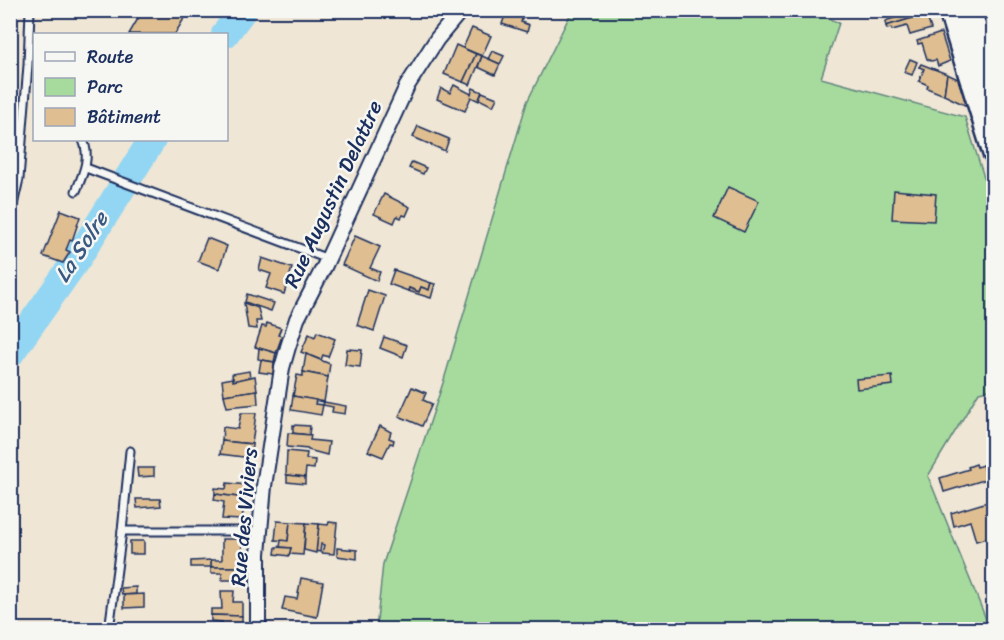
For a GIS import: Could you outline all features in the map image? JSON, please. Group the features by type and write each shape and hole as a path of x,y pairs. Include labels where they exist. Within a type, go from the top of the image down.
{"main road":[{"path":"950,10 993,152"},
{"path":"969,10 993,86"}],"street":[{"name":"Rue Augustin Delattre","path":"277,409 282,368 297,319 407,86 436,39 461,10"},
{"name":"Rue des Viviers","path":"258,630 264,486 277,409"}],"lane":[{"path":"10,218 19,179 30,10"},
{"path":"958,10 993,129"},
{"path":"28,65 33,71"},
{"path":"76,191 86,168 87,156 84,141"},
{"path":"86,168 327,259"},
{"path":"109,630 130,451"},
{"path":"122,531 261,531"}],"green space":[{"path":"572,11 811,11 839,23 821,78 965,117 993,206 993,389 979,392 928,476 990,629 376,630 383,564 443,383 527,102"}],"building":[{"path":"143,10 189,10 176,33 130,33"},
{"path":"507,10 525,10 521,22 529,25 527,32 502,24"},
{"path":"902,10 925,10 926,14 886,26 885,22 888,20 904,15"},
{"path":"926,14 931,29 910,35 907,26 887,29 886,26"},
{"path":"472,28 491,36 482,56 463,48"},
{"path":"941,33 950,61 938,66 936,60 927,59 922,43 918,44 917,41"},
{"path":"456,45 476,54 463,82 444,74"},
{"path":"492,51 504,56 500,64 488,59"},
{"path":"476,54 482,56 470,85 463,82"},
{"path":"482,56 500,64 495,75 478,67"},
{"path":"910,59 917,62 912,75 904,72"},
{"path":"921,64 947,74 944,95 927,88 928,85 919,81 924,69 919,67"},
{"path":"947,74 958,79 967,106 944,95"},
{"path":"454,85 471,94 473,88 482,92 479,101 471,97 465,111 437,99 441,88 450,93"},
{"path":"482,92 497,98 493,106 479,99"},
{"path":"418,126 449,139 445,151 413,137"},
{"path":"412,162 426,168 423,174 409,168"},
{"path":"728,187 759,201 744,232 714,218"},
{"path":"894,190 936,194 934,221 892,219"},
{"path":"384,194 410,207 406,216 403,215 401,218 397,216 394,223 374,214"},
{"path":"61,210 80,217 72,241 70,240 66,250 70,252 63,263 43,256"},
{"path":"355,236 380,247 370,268 380,272 377,281 342,265"},
{"path":"207,238 227,246 219,269 198,261"},
{"path":"262,258 292,268 284,294 266,288 271,274 259,270"},
{"path":"394,270 431,283 429,290 421,287 419,292 409,288 408,291 389,284"},
{"path":"431,283 435,284 431,298 408,291 409,288 419,292 421,287 429,290"},
{"path":"368,290 385,296 374,331 357,325"},
{"path":"247,294 274,303 271,311 245,302"},
{"path":"244,303 258,308 261,321 256,321 257,329 248,328"},
{"path":"267,323 281,328 278,335 282,336 276,353 255,347 262,326 266,327"},
{"path":"317,332 335,339 328,357 323,355 321,360 301,352 309,334 315,337"},
{"path":"384,337 407,345 403,357 380,348"},
{"path":"259,348 276,353 274,362 258,359"},
{"path":"347,349 362,350 360,367 345,365"},
{"path":"306,354 330,364 328,377 303,372"},
{"path":"261,360 274,362 273,374 259,372"},
{"path":"249,371 250,377 233,381 232,374"},
{"path":"303,372 328,377 324,402 293,396 297,375 303,376"},
{"path":"255,376 257,390 224,395 222,380 233,378 233,381"},
{"path":"892,376 893,385 857,389 856,379"},
{"path":"412,387 426,393 423,400 432,404 422,426 399,416"},
{"path":"257,390 258,404 227,407 224,395"},
{"path":"293,396 316,400 315,404 323,405 321,415 291,410"},
{"path":"324,402 346,406 345,414 332,412 333,407 323,405"},
{"path":"241,413 256,413 252,444 222,441 223,427 238,429"},
{"path":"293,425 310,426 309,435 293,433"},
{"path":"380,426 391,432 389,438 394,440 383,457 368,451"},
{"path":"288,433 311,435 310,440 329,442 327,455 308,449 287,447"},
{"path":"222,441 252,444 251,458 220,454"},
{"path":"287,451 307,453 306,459 315,460 314,469 306,468 305,477 287,475"},
{"path":"976,464 977,467 983,465 987,479 944,492 940,478 969,469 968,467"},
{"path":"137,468 154,468 154,476 138,477"},
{"path":"287,475 305,477 305,484 287,482"},
{"path":"227,483 247,485 245,498 215,494 215,488 226,489"},
{"path":"215,494 245,498 242,520 222,519 224,502 214,500"},
{"path":"136,499 160,499 161,506 137,508"},
{"path":"994,500 994,536 976,541 970,521 954,526 951,513"},
{"path":"277,521 290,522 288,541 275,540"},
{"path":"290,522 306,523 303,555 289,554 291,548 280,547 281,540 288,541"},
{"path":"329,522 337,523 334,554 322,553 324,545 321,544 320,552 316,551 319,524 328,525"},
{"path":"306,523 319,524 316,553 304,550"},
{"path":"222,539 242,539 242,567 211,567 211,560 222,560"},
{"path":"130,541 144,541 144,554 130,554"},
{"path":"276,547 291,548 289,556 275,554"},
{"path":"337,548 357,550 357,559 337,556"},
{"path":"211,560 211,567 191,567 191,561"},
{"path":"211,567 242,567 242,580 222,580 222,573 211,573"},
{"path":"301,578 323,582 317,617 282,610 285,597 297,599"},
{"path":"136,587 136,594 122,595 121,588"},
{"path":"221,591 234,591 233,602 242,602 242,616 211,615 211,609 222,609"},
{"path":"144,594 144,607 124,608 124,595"},
{"path":"211,615 242,616 242,630 222,630 222,622 211,621"}],"waterway":[{"name":"La Solre","path":"226,33 243,10"},
{"name":"La Solre","path":"10,354 77,259 151,141"}]}
